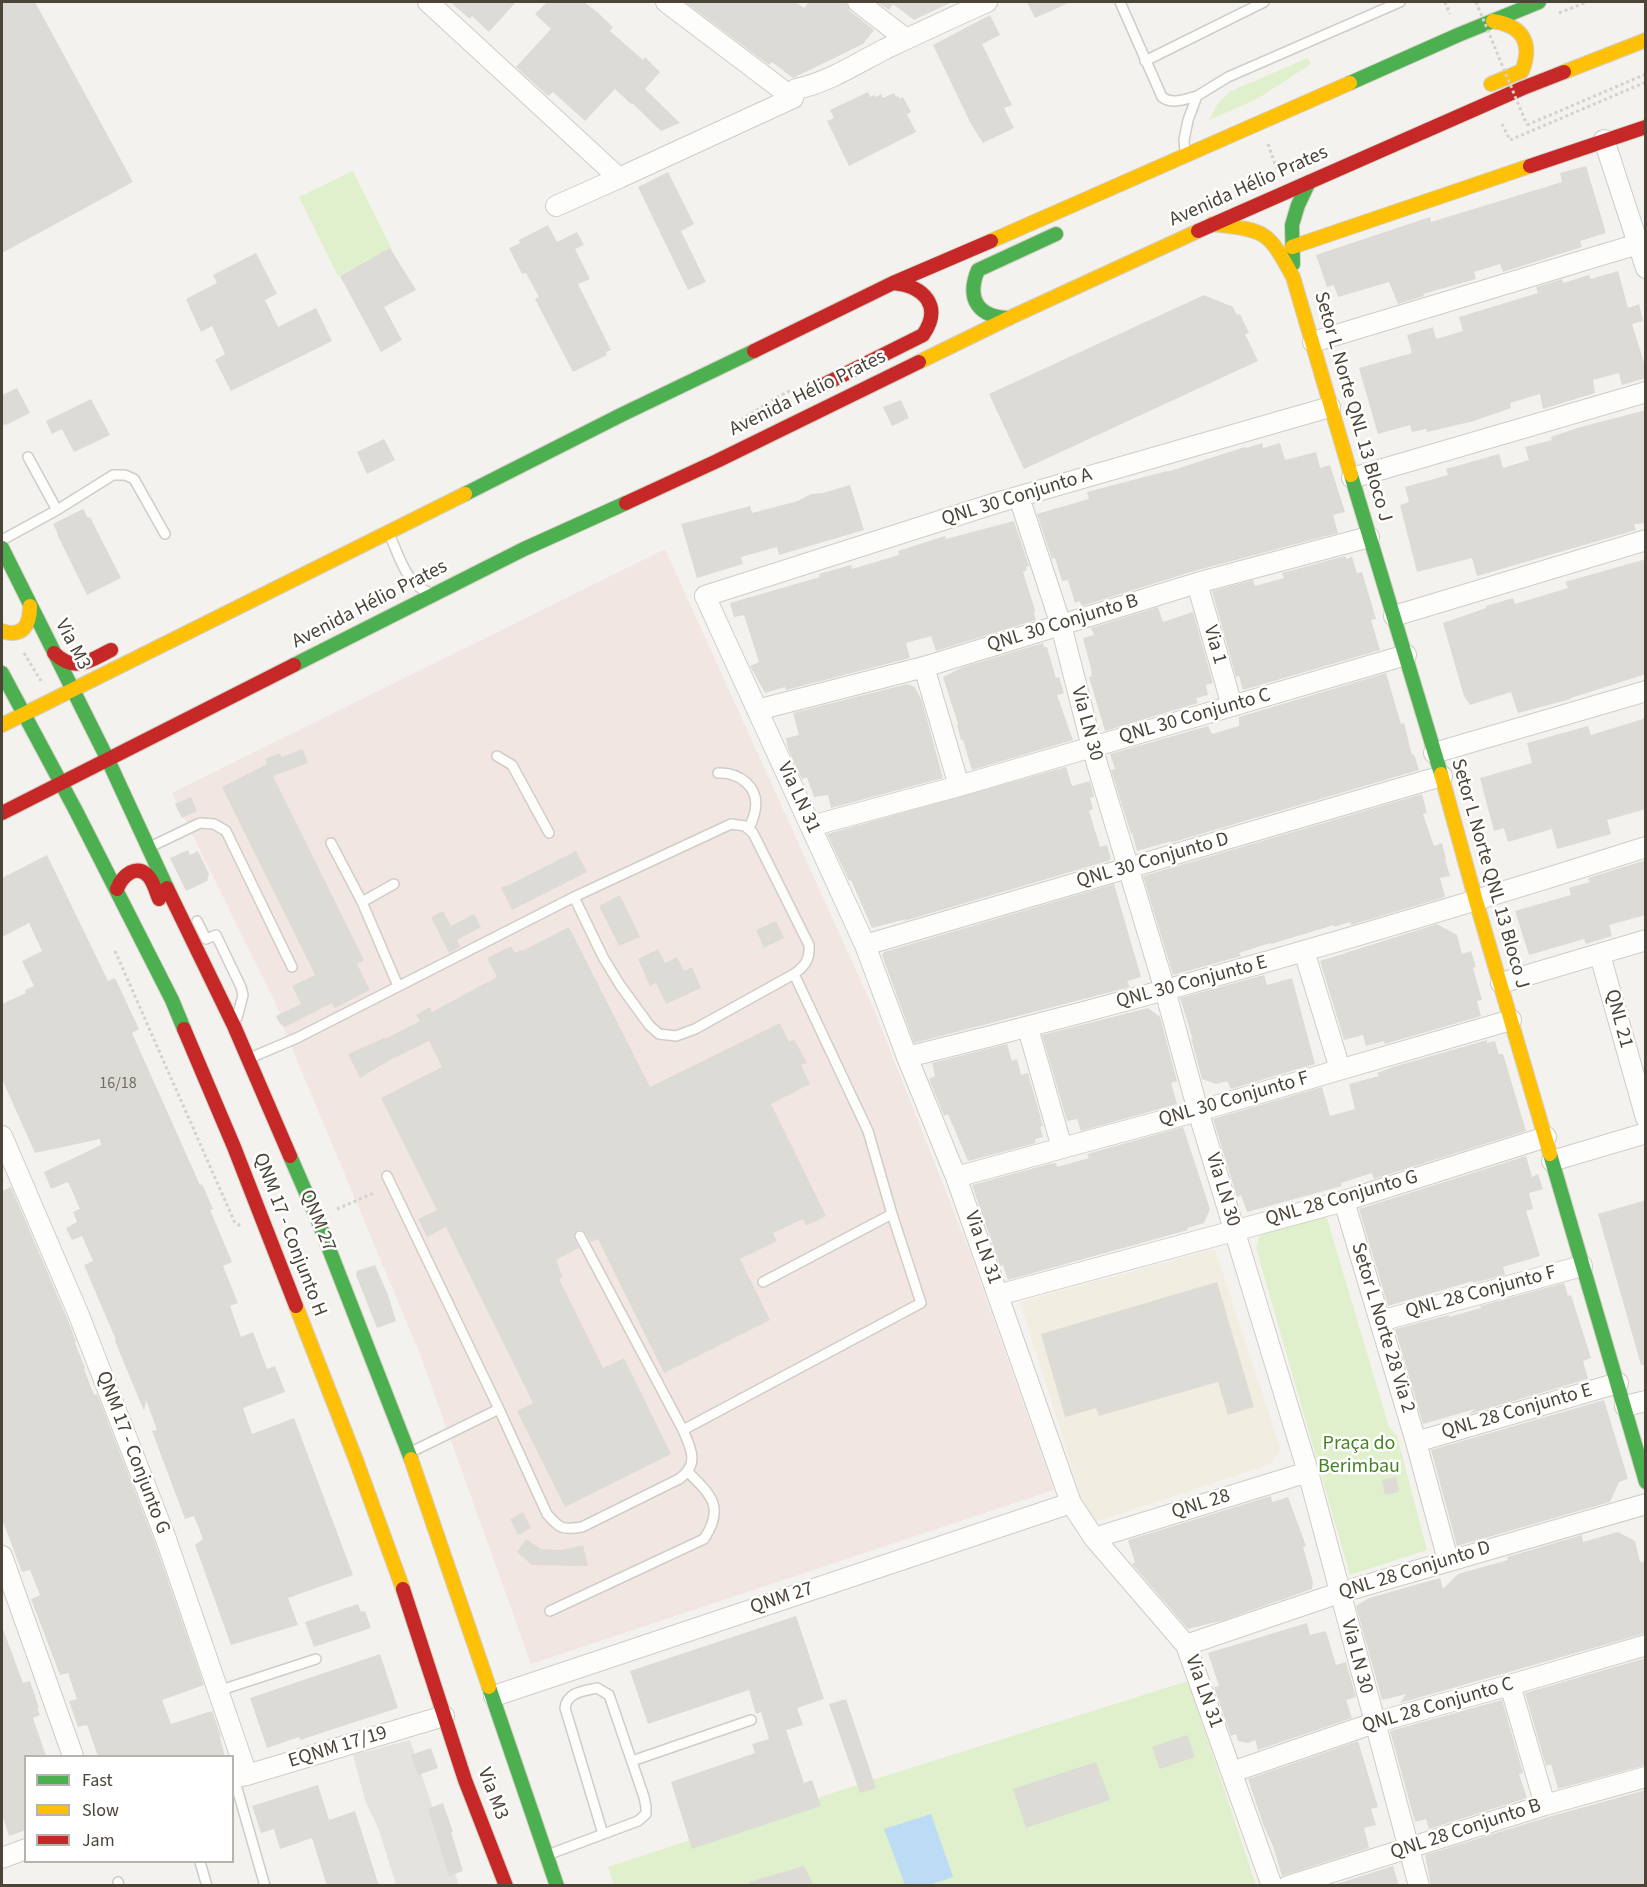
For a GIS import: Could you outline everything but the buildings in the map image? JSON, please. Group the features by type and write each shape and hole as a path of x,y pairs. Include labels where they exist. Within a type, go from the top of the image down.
{"main road":[{"path":"2,725 621,415 894,283 1539,2"},
{"path":"1480,89 1522,71 1528,56 1528,48 1521,34 1509,24 1493,21"},
{"name":"Avenida Hélio Prates","path":"2,813 524,549 695,469 717,461 1009,318 1212,224 1523,88 1646,40"},
{"path":"1292,247 1646,127"},
{"path":"1290,190 1354,147"},
{"path":"1140,190 1185,157"},
{"path":"1293,277 1292,225 1308,182"},
{"path":"1212,224 1253,229 1263,234 1271,240 1293,277"},
{"path":"1009,318 993,317 979,307 972,292 974,276 978,270 1071,227"},
{"name":"Setor L Norte QNL 13 Bloco J","path":"1293,277 1442,776 1476,901 1646,1482"},
{"path":"799,397 923,335 929,329 933,313 931,305 922,293 909,284 894,283"},
{"path":"695,469 750,428"},
{"name":"Via M3","path":"2,548 108,760"},
{"path":"2,631 14,633 22,630 29,622 30,606"},
{"path":"166,627 239,608"},
{"path":"54,654 66,663 81,665 124,643"},
{"path":"2,673 61,783"},
{"name":"QNM 27","path":"108,760 148,848 184,906 225,1007 317,1218 409,1454 558,1886"},
{"name":"QNM 17 - Conjunto H","path":"61,783 172,1000 234,1146 356,1460 398,1574 444,1716"},
{"path":"117,889 122,877 134,870 150,878 180,947 225,1007"},
{"name":"Via M3","path":"444,1716 465,1780 506,1886"}],"street":[{"path":"428,2 619,178"},
{"path":"666,2 794,98"},
{"path":"858,2 906,39"},
{"path":"794,98 795,89 807,87 828,78 987,2"},
{"path":"556,206 794,98"},
{"path":"1604,140 1646,268"},
{"path":"1313,342 1638,244"},
{"path":"1352,478 1646,392"},
{"name":"QNL 30 Conjunto A","path":"705,596 1019,497 1330,407"},
{"name":"Via LN 30","path":"1019,497 1061,625 1092,747 1165,990 1198,1111 1308,1472 1419,1886"},
{"name":"QNL 30 Conjunto B","path":"757,710 924,668 1197,583 1369,537"},
{"path":"1394,616 1646,540"},
{"name":"Via 1","path":"1197,583 1232,706"},
{"name":"Via LN 31","path":"705,596 865,945 956,1177 1071,1503 1094,1538 1186,1645 1272,1886"},
{"name":"QNL 30 Conjunto C","path":"811,826 959,786 1406,656"},
{"path":"924,668 959,786"},
{"path":"1434,753 1646,691"},
{"name":"QNL 30 Conjunto D","path":"865,945 1442,776"},
{"name":"QNL 30 Conjunto E","path":"907,1057 1028,1028 1304,951 1476,901 1646,847"},
{"path":"1501,983 1646,940"},
{"path":"1304,951 1340,1069"},
{"name":"QNL 21","path":"1600,954 1641,1083 1646,1118"},
{"name":"QNL 30 Conjunto F","path":"956,1177 1198,1111 1511,1020"},
{"path":"1028,1028 1062,1148"},
{"path":"1552,1161 1646,1133"},
{"name":"QNM 17 - Conjunto G","path":"2,1136 78,1313 166,1539 218,1691 233,1755"},
{"name":"QNL 28 Conjunto G","path":"998,1295 1344,1201 1546,1137"},
{"name":"Setor L Norte 28 Via 2","path":"1344,1201 1416,1442 1448,1560"},
{"name":"QNL 28 Conjunto F","path":"1380,1320 1582,1266"},
{"name":"QNL 28 Conjunto E","path":"1416,1442 1617,1383"},
{"path":"1625,1406 1646,1401"},
{"name":"QNL 28","path":"1094,1538 1308,1472"},
{"name":"QNM 27","path":"494,1696 1071,1503"},
{"name":"QNL 28 Conjunto D","path":"1186,1645 1339,1593 1646,1504"},
{"path":"2,1556 73,1755"},
{"name":"QNL 28 Conjunto C","path":"1232,1772 1374,1723 1646,1645"},
{"path":"1510,1685 1545,1805"},
{"name":"EQNM 17/19","path":"238,1777 444,1716"},
{"name":"QNM 17 - Conjunto G","path":"234,1760 238,1777"},
{"name":"QNL 28 Conjunto B","path":"1288,1886 1545,1805 1646,1777"},
{"path":"2,1858 24,1850"}],"lane":[{"path":"1120,2 1157,88 1162,97 1174,102 1197,96 1228,77 1400,2"},
{"path":"1145,61 1264,2"},
{"path":"1185,157 1184,140 1188,120 1197,96"},
{"path":"28,457 57,510"},
{"path":"2,540 57,510 113,475 125,475 134,479 165,534"},
{"path":"389,533 412,582 421,590 435,594"},
{"path":"497,756 513,765 549,833"},
{"path":"717,773 740,777 751,788 756,803 749,829"},
{"path":"148,848 200,823 214,824 226,831 292,968"},
{"path":"248,1059 297,1038 574,897 731,824 740,824 753,833 808,945 807,961 794,974 695,1029 676,1036 659,1034 649,1025 620,985 598,947 574,897"},
{"path":"332,843 362,902 398,986"},
{"path":"362,902 394,884"},
{"path":"184,906 206,939 216,935 242,987 243,995 234,1026"},
{"path":"683,1430 921,1303 868,1131 794,974"},
{"path":"387,1176 547,1514 557,1526 567,1529 582,1527 679,1479 688,1472 692,1464 692,1453 683,1430 580,1236"},
{"path":"763,1282 892,1214"},
{"path":"409,1454 499,1409"},
{"path":"550,1611 704,1539 710,1530 714,1505 710,1494 688,1472"},
{"path":"218,1691 316,1659"},
{"path":"547,1855 638,1821 646,1814 644,1797 609,1695 597,1688 570,1695 565,1708 603,1834"},
{"path":"632,1761 751,1720"},
{"path":"238,1777 243,1810 265,1886"},
{"path":"234,1813 243,1810"},
{"path":"200,1863 207,1886"}],"path":[{"path":"1476,2 1527,125 1646,74"},
{"path":"1557,14 1587,2"},
{"path":"1492,39 1498,39"},
{"path":"1510,140 1646,82"},
{"path":"1265,137 1280,176"},
{"path":"115,951 235,1223 243,1228"}],"shaded area":[{"path":"665,549 875,1012 969,1250 1054,1490 531,1664 420,1354 278,1015 280,1013 172,793"},
{"path":"1215,1249 1281,1450 1270,1464 1090,1524 1020,1302"},
{"path":"410,1740 459,1885 396,1885 379,1830 365,1800 353,1755"}],"green space":[{"path":"1308,58 1311,64 1257,99 1209,120 1218,103 1231,91"},
{"path":"353,171 392,250 338,276 299,197"},
{"name":"Praça do Berimbau","path":"1325,1212 1389,1427 1397,1436 1427,1550 1350,1575 1256,1248 1260,1235 1265,1231"},
{"path":"1188,1681 1256,1885 614,1886 608,1867 869,1781"}],"water":[{"path":"931,1814 953,1877 929,1885 905,1885 884,1829"}],"traffic: fast":[{"path":"1350,83 1539,2"},
{"path":"1293,264 1292,225 1309,182"},
{"path":"1009,318 989,314 977,304 973,290 978,270 1056,234"},
{"path":"465,494 754,351"},
{"path":"1351,475 1441,774"},
{"path":"294,665 524,549 626,503"},
{"path":"2,548 108,760 167,888"},
{"path":"2,673 76,811 172,1000 184,1029"},
{"path":"1550,1154 1646,1482"},
{"path":"290,1156 317,1218 411,1459"},
{"path":"489,1687 557,1886"}],"traffic: slow":[{"path":"1491,84 1522,71 1526,52 1526,44 1518,32 1503,23 1493,21"},
{"path":"1564,72 1646,40"},
{"path":"991,241 1350,83"},
{"path":"1292,247 1530,166"},
{"path":"1212,224 1244,228 1263,235 1277,249 1293,277 1351,475"},
{"path":"919,362 1198,231"},
{"path":"2,725 465,494"},
{"path":"2,631 15,633 24,628 29,619 30,606"},
{"path":"1441,774 1550,1154"},
{"path":"296,1306 403,1589"},
{"path":"411,1459 489,1687"}],"traffic: jam":[{"path":"1198,231 1564,72"},
{"path":"1530,166 1646,127"},
{"path":"754,351 893,283 991,241"},
{"path":"815,389 923,335 929,325 931,315 927,299 914,288 893,283"},
{"path":"626,503 919,362"},
{"path":"54,653 69,663 75,664 89,661 111,650"},
{"path":"2,813 294,665"},
{"path":"117,889 130,872 140,871 151,879 159,899"},
{"path":"167,888 234,1026 290,1156"},
{"path":"184,1029 234,1147 296,1306"},
{"path":"403,1589 465,1780 506,1886"}]}
